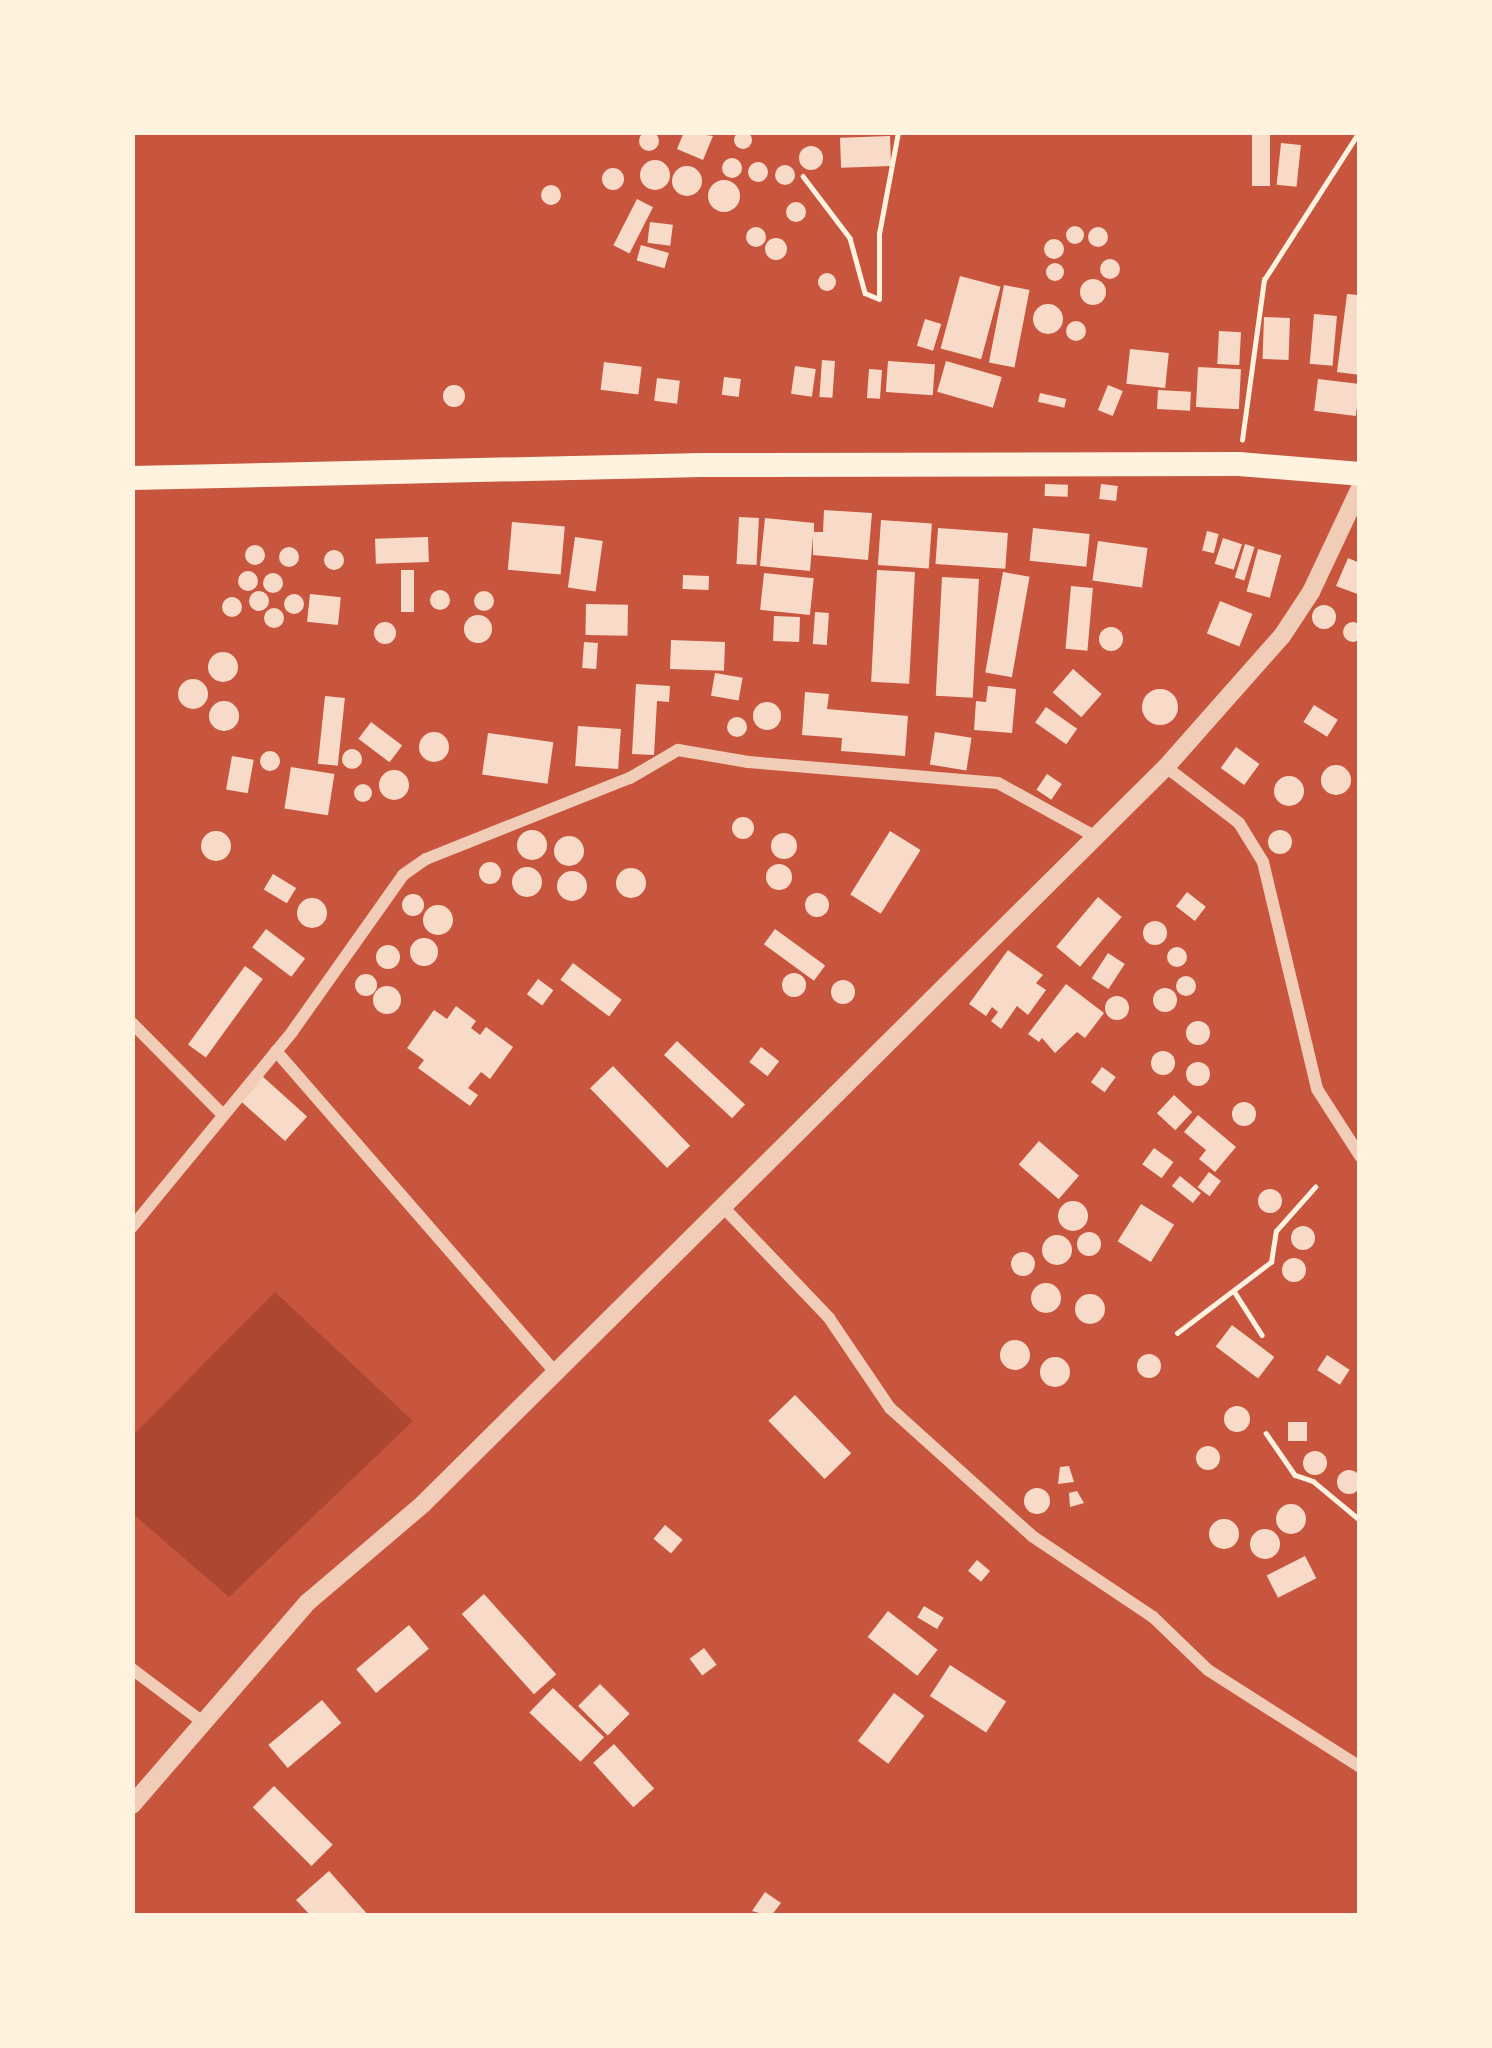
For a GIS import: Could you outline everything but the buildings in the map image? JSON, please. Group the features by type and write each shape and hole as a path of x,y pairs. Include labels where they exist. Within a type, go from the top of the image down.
{"main road":[{"path":"132,478 702,465 1239,464 1360,475"}],"street":[{"path":"132,1805 308,1603 423,1504 1166,767 1282,636 1311,592 1360,488"},
{"path":"132,1228 276,1051 403,874 426,859 630,778 678,750 748,762 998,783 1098,838"},
{"path":"1166,767 1239,824 1263,862 1317,1089 1360,1156"},
{"path":"132,1023 221,1113"},
{"path":"276,1051 554,1372"},
{"path":"725,1209 829,1318 890,1408 1032,1536 1153,1617 1208,1670 1360,1767"},
{"path":"132,1669 204,1723"}],"path":[{"path":"803,176 850,238 865,293 879,299 879,234 898,132"},
{"path":"1239,464 1258,297 1275,261 1359,132"},
{"path":"1178,1333 1271,1262 1276,1231 1315,1187"},
{"path":"1234,1291 1262,1335"},
{"path":"1266,1433 1295,1475 1313,1481 1360,1520"}],"shaded area":[{"path":"275,1292 413,1421 229,1597 132,1513 132,1436"}]}
